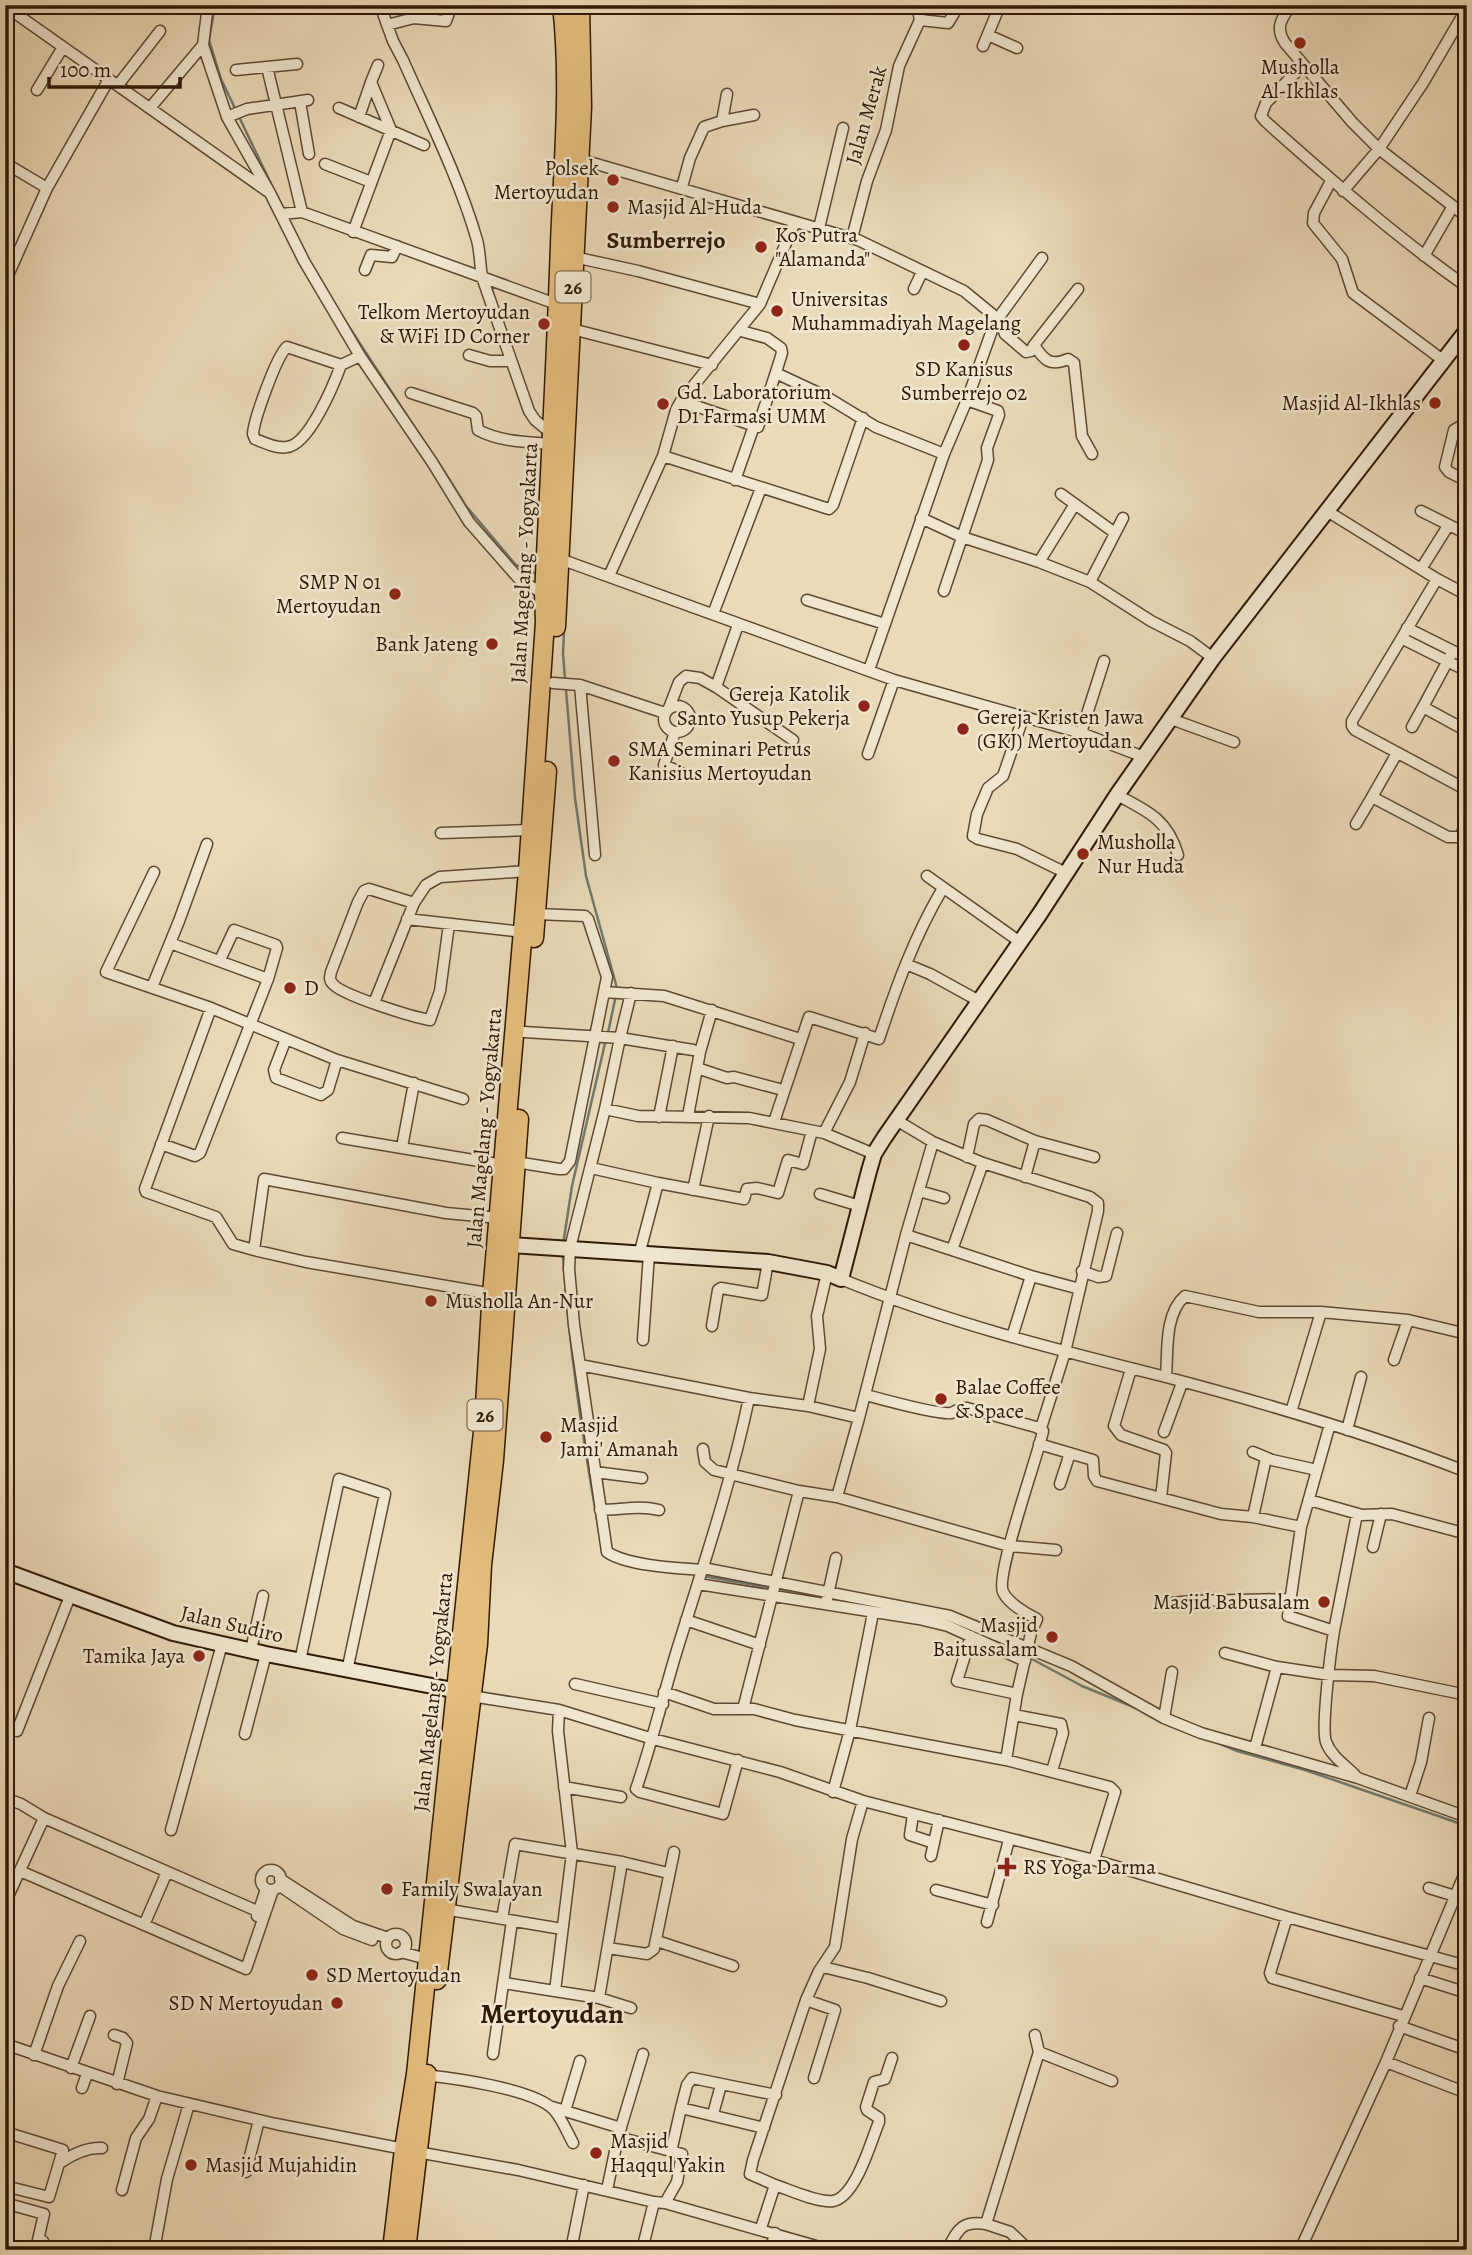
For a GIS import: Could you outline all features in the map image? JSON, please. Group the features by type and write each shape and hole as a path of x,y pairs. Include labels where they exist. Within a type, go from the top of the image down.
{"highway":[{"name":"Jalan Magelang - Yogyakarta","path":"422,2075 428,1951 464,1693 478,1644 482,1565 494,1460 511,1245 510,1163 530,830 545,712 555,683 553,578 575,257 570,202 562,5"},
{"name":"Jalan Magelang - Yogyakarta","path":"392,2250 411,2151 444,1909 464,1693 499,1218 510,1163 537,914 545,712 545,622 553,578 547,545 552,439 559,305 570,202 579,159 582,107 580,5"},
{"name":"Jalan Magelang - Yogyakarta","path":"406,2250 411,2151"}],"street":[{"path":"208,5 203,45 231,115 283,214 304,261 360,356 469,522 520,580 610,576 894,680 1081,733 1144,757"},
{"path":"380,5 464,202 478,243 482,277 529,411 552,439"},
{"path":"387,25 414,18 447,21 452,5"},
{"path":"917,5 920,20 948,23 959,5"},
{"path":"983,46 1000,5"},
{"path":"1291,5 1280,21 1280,36 1303,65 1379,149 1467,216"},
{"path":"5,6 270,193"},
{"path":"1343,191 1379,149 1464,22 1467,8"},
{"name":"Jalan Merak","path":"852,238 867,181 886,130 899,66 920,20"},
{"path":"5,282 47,188 113,83 160,31"},
{"path":"988,35 1017,48"},
{"path":"150,108 203,45"},
{"path":"37,90 63,47"},
{"path":"236,69 297,64"},
{"path":"359,117 378,65"},
{"path":"1303,65 1266,103 1261,116 1343,191 1467,287"},
{"path":"267,67 299,212"},
{"path":"354,232 391,130 371,82"},
{"path":"722,121 727,94"},
{"path":"231,115 247,108 304,101 309,154"},
{"path":"339,108 424,145"},
{"path":"682,187 690,158 703,129 722,121 754,116"},
{"path":"819,228 843,128"},
{"path":"579,159 852,238 964,291 997,318 1005,334 1029,352 1078,289"},
{"path":"5,163 47,188"},
{"path":"325,164 371,182"},
{"path":"1331,181 1314,214 1314,223 1342,259 1353,293 1444,361"},
{"path":"1424,256 1453,206"},
{"path":"283,214 299,212 559,305"},
{"path":"610,576 663,456 676,410 760,304 795,222"},
{"path":"365,270 371,255 392,257 397,246"},
{"path":"575,257 760,304"},
{"path":"869,670 944,454 997,318 1042,258"},
{"path":"914,289 922,272"},
{"path":"572,329 712,365"},
{"path":"841,1279 874,1154 896,1120 1213,658 1467,330"},
{"path":"681,401 758,426 782,353 781,348 767,338 741,331"},
{"path":"1034,345 1043,360 1058,364 1068,359 1074,363 1082,436 1092,454"},
{"path":"341,365 287,346 253,427 255,439 285,448 294,446 313,423 341,365 360,356"},
{"path":"469,355 490,361 511,361"},
{"path":"776,372 876,427 944,454"},
{"path":"411,393 473,413 478,430 497,438 552,439"},
{"path":"944,591 988,460 987,448 999,415 998,411 967,400"},
{"path":"663,456 830,509 863,418"},
{"path":"735,480 754,426"},
{"path":"1467,428 1461,426 1454,430 1444,467 1467,481"},
{"path":"713,614 761,488"},
{"path":"1061,494 1115,533"},
{"path":"1039,562 1075,504"},
{"path":"1327,511 1467,595"},
{"path":"1421,511 1467,534"},
{"path":"921,518 961,537 1090,582 1151,621 1190,641 1213,658"},
{"path":"1090,582 1124,518"},
{"path":"1421,569 1448,526"},
{"path":"1437,579 1352,724 1355,730 1467,790"},
{"path":"807,600 884,624"},
{"path":"716,687 738,625"},
{"path":"1408,628 1467,658"},
{"path":"1403,639 1467,671"},
{"path":"1412,727 1453,651"},
{"path":"1081,733 1104,662"},
{"path":"555,683 576,684 667,711 681,706 690,716 689,723 685,729 675,732 666,727 663,718 667,711 679,682 686,676 700,678 793,740"},
{"path":"868,754 894,680"},
{"path":"576,684 595,855"},
{"path":"1423,707 1467,731"},
{"path":"1023,718 1003,776 988,788 977,814 972,836 1017,849 1066,873"},
{"path":"1171,719 1234,742"},
{"path":"675,732 664,765 681,772"},
{"path":"1356,824 1397,752"},
{"path":"1117,795 1161,822 1171,834 1178,855"},
{"path":"1372,797 1448,838 1460,836 1467,822"},
{"path":"441,834 530,830"},
{"path":"152,987 207,844"},
{"path":"374,1003 414,903 426,885 440,877 528,871"},
{"path":"154,872 106,971 211,1008 337,1060 464,1098"},
{"path":"927,876 1020,942"},
{"path":"774,1122 809,1017 879,1039 905,964 943,888"},
{"path":"414,903 369,889 363,891 330,979 338,988 374,1003 427,1020 432,1019 440,992 449,924"},
{"path":"537,914 585,916 607,977 604,992 608,1037 606,1109 591,1168 564,1248 602,1510 605,1548 611,1555 655,1566 827,1598 950,1616 1026,1654"},
{"path":"407,919 523,932"},
{"path":"161,1144 195,1156 200,1153 268,979 277,948 276,945 235,930 219,960"},
{"path":"170,943 268,979"},
{"path":"905,964 938,978 979,1001"},
{"path":"604,992 664,996 800,1039"},
{"path":"342,1138 559,1170 568,1166 608,1037 626,992"},
{"path":"211,1008 146,1192 216,1217 233,1244 306,1262 493,1294"},
{"path":"688,1116 696,1068 712,1010"},
{"path":"524,1032 608,1037 693,1050"},
{"path":"824,1133 850,1082 865,1033"},
{"path":"286,1039 274,1075 317,1094 328,1090 337,1060"},
{"path":"659,1117 673,1046"},
{"path":"696,1068 783,1090"},
{"path":"402,1147 414,1083"},
{"path":"606,1109 638,1116 732,1116 774,1122 824,1133 874,1154"},
{"path":"693,1191 709,1116"},
{"path":"967,1157 974,1125 979,1119 1035,1141 1094,1157"},
{"path":"896,1120 933,1142 967,1157 1090,1197 1098,1203 1065,1352 1009,1546 1002,1588 1006,1597 1037,1619 1017,1694 1006,1760"},
{"path":"591,1168 693,1191 744,1199 747,1189 757,1188 778,1193 788,1160 803,1164 812,1131"},
{"path":"1025,1177 1035,1141"},
{"path":"837,1497 933,1142"},
{"path":"952,1250 982,1163"},
{"path":"254,1250 264,1179 446,1213 499,1218"},
{"path":"643,1340 644,1254 658,1183"},
{"path":"919,1191 944,1198"},
{"path":"820,1194 860,1206"},
{"path":"1082,1271 1098,1277 1106,1276 1117,1233"},
{"path":"906,1235 1031,1276 1080,1289"},
{"path":"511,1245 768,1262 827,1273 889,1299 970,1326 1291,1412 1413,1451 1467,1472"},
{"path":"712,1326 718,1290 762,1295 768,1262"},
{"path":"808,1406 820,1349 817,1316 827,1273"},
{"path":"1012,1337 1031,1276"},
{"path":"1166,1377 1172,1316 1185,1296 1259,1312 1321,1312 1408,1320 1467,1334"},
{"path":"1291,1412 1321,1312"},
{"path":"1394,1360 1408,1320"},
{"path":"582,1365 749,1398 808,1406 859,1418"},
{"path":"1131,1369 1114,1426 1121,1435 1166,1453 1161,1498"},
{"path":"1347,1430 1361,1377"},
{"path":"1164,1433 1182,1383"},
{"path":"866,1395 896,1404 950,1413 961,1407 967,1408 1041,1428"},
{"path":"738,1760 723,1814 636,1789 732,1474 749,1398"},
{"path":"1330,1424 1301,1527 1288,1616 1290,1618 1335,1626 1342,1622 1359,1514"},
{"path":"1039,1444 1093,1460 1097,1481 1221,1514 1253,1517 1301,1527"},
{"path":"702,1449 705,1462 709,1466 732,1474 799,1491 837,1497 1009,1546 1056,1550"},
{"path":"1254,1452 1266,1458 1317,1470"},
{"path":"1060,1484 1070,1453"},
{"path":"1253,1517 1266,1458"},
{"path":"595,1472 642,1478"},
{"path":"300,1661 339,1479 385,1494 347,1671"},
{"path":"744,1709 799,1491"},
{"path":"1309,1500 1359,1514 1392,1514 1466,1531"},
{"path":"602,1510 641,1507 659,1510"},
{"path":"1373,1547 1381,1514"},
{"path":"827,1598 836,1558"},
{"name":"Jalan Sudiro","path":"5,1571 173,1633 464,1693"},
{"path":"701,1574 773,1588"},
{"path":"251,1650 263,1596"},
{"path":"17,1731 70,1597"},
{"path":"827,1598 873,1613 948,1626 1026,1654 1071,1666 1164,1718 1201,1734 1358,1778 1467,1816"},
{"path":"1160,1605 1193,1601 1290,1600"},
{"path":"833,1792 850,1730 873,1613"},
{"path":"686,1620 760,1645"},
{"path":"1335,1626 1325,1739 1332,1752 1358,1778"},
{"path":"971,1636 957,1681 1017,1694"},
{"path":"171,1830 222,1644"},
{"path":"1225,1653 1278,1667 1330,1675 1374,1676 1467,1695"},
{"path":"245,1734 266,1654"},
{"path":"1255,1748 1278,1667"},
{"path":"1164,1718 1172,1672"},
{"path":"575,1684 663,1704"},
{"path":"664,1692 714,1709 754,1709 795,1720 1006,1760 1114,1789 1094,1860"},
{"path":"464,1693 559,1710 653,1739 780,1772 863,1801 1094,1860 1467,1966"},
{"path":"555,1991 572,1853 559,1710"},
{"path":"1014,1716 1061,1724 1063,1733 1052,1771"},
{"path":"1410,1796 1421,1762 1429,1718"},
{"path":"564,1787 621,1797"},
{"path":"5,1798 44,1818 261,1913"},
{"path":"863,1801 852,1839 837,1938 832,1954 819,1971 807,2000 750,2174 816,2199 834,2201 844,2195 855,2182 879,2122 879,2118 866,2107 874,2082 885,2079 892,2058"},
{"path":"913,1815 910,1835 934,1843"},
{"path":"5,1903 44,1818"},
{"path":"931,1856 939,1820"},
{"path":"987,1923 1009,1840"},
{"path":"494,2054 504,1983 515,1844 622,1862 668,1873"},
{"path":"608,1948 651,1953 657,1941 674,1852"},
{"path":"599,1998 622,1862"},
{"path":"1300,2250 1385,2062 1467,1868"},
{"path":"20,1871 240,1967 274,1886 387,1941"},
{"path":"144,1925 167,1872"},
{"path":"1429,1888 1455,1896"},
{"path":"936,1891 993,1905"},
{"path":"444,1909 562,1929"},
{"path":"1287,1917 1270,1973 1272,1978 1401,2021 1467,2050"},
{"path":"387,1941 397,1934 428,1951"},
{"path":"401,1952 405,1947 404,1940"},
{"path":"34,2055 58,1986 80,1941"},
{"path":"387,1941 390,1952 428,1951"},
{"path":"657,1941 733,1966"},
{"path":"823,1966 941,2001"},
{"path":"1420,1978 1461,1992"},
{"path":"504,1983 599,1998 631,2008"},
{"path":"807,2000 835,2010 814,2078"},
{"path":"71,2068 90,2016"},
{"path":"114,2035 127,2043 117,2084"},
{"path":"986,2224 1039,2052 1035,2035"},
{"path":"5,2044 157,2096 259,2120 607,2190 761,2228 830,2250"},
{"path":"1039,2052 1112,2081"},
{"path":"607,2190 643,2054"},
{"path":"565,2111 580,2061"},
{"path":"1385,2062 1467,2093"},
{"path":"82,2088 87,2074"},
{"path":"422,2075 483,2083 519,2093 682,2154 677,2182 659,2203 642,2250"},
{"path":"671,2152 687,2085 692,2078 776,2095"},
{"path":"713,2114 721,2085"},
{"path":"122,2190 136,2138 149,2119 157,2096"},
{"path":"154,2250 167,2179 190,2104"},
{"path":"552,2107 573,2143"},
{"path":"681,2108 764,2128"},
{"path":"246,2172 259,2120"},
{"path":"5,2132 63,2150 49,2197 5,2186"},
{"path":"61,2162 93,2147 102,2148"},
{"path":"570,2250 584,2185"},
{"path":"761,2228 775,2185"},
{"path":"5,2203 44,2214 38,2240 43,2241 40,2250"},
{"path":"947,2250 958,2231 966,2224 986,2224 1010,2232 1029,2250"},
{"path":"771,2250 775,2233"}],"waterway":[{"path":"215,5 209,40 221,79 283,209"},
{"path":"342,316 432,454"},
{"path":"438,462 466,506 516,565 539,575"},
{"path":"564,630 563,654 575,798 586,876 617,988"},
{"path":"608,1033 616,995"},
{"path":"563,1245 572,1186 606,1039"},
{"path":"563,1255 577,1396 600,1536"},
{"path":"703,1576 772,1588"},
{"path":"778,1589 824,1596"},
{"path":"953,1623 986,1636"},
{"path":"992,1639 1024,1655"},
{"path":"1030,1658 1082,1686 1141,1710"},
{"path":"1218,1743 1467,1826"}],"place":[{"name":"Musholla Al-Ikhlas","path":"1300,43"},
{"name":"Polsek Mertoyudan","path":"613,180"},
{"name":"Masjid Al-Huda","path":"613,207"},
{"name":"Kos Putra \"Alamanda\"","path":"761,247"},
{"name":"Universitas Muhammadiyah Magelang","path":"777,311"},
{"name":"Telkom Mertoyudan & WiFi ID Corner","path":"544,324"},
{"name":"SD Kanisus Sumberrejo 02","path":"964,345"},
{"name":"Masjid Al-Ikhlas","path":"1435,403"},
{"name":"Gd. Laboratorium D1 Farmasi UMM","path":"663,404"},
{"name":"SMP N 01 Mertoyudan","path":"395,594"},
{"name":"Bank Jateng","path":"492,644"},
{"name":"Gereja Katolik Santo Yusup Pekerja","path":"864,706"},
{"name":"Gereja Kristen Jawa (GKJ) Mertoyudan","path":"963,729"},
{"name":"SMA Seminari Petrus Kanisius Mertoyudan","path":"614,761"},
{"name":"Musholla Nur Huda","path":"1083,854"},
{"name":"D","path":"290,988"},
{"name":"Musholla An-Nur","path":"431,1301"},
{"name":"Balae Coffee & Space","path":"941,1399"},
{"name":"Masjid Jami' Amanah","path":"546,1437"},
{"name":"Masjid Babusalam","path":"1324,1602"},
{"name":"Masjid Baitussalam","path":"1052,1637"},
{"name":"Tamika Jaya","path":"199,1656"},
{"name":"RS Yoga Darma","path":"1007,1867"},
{"name":"Family Swalayan","path":"387,1889"},
{"name":"SD Mertoyudan","path":"312,1975"},
{"name":"SD N Mertoyudan","path":"337,2003"},
{"name":"Masjid Haqqul Yakin","path":"596,2153"},
{"name":"Masjid Mujahidin","path":"191,2165"}],"district":[{"name":"Sumberrejo","path":"666,240"},
{"name":"Mertoyudan","path":"552,2013"}]}
